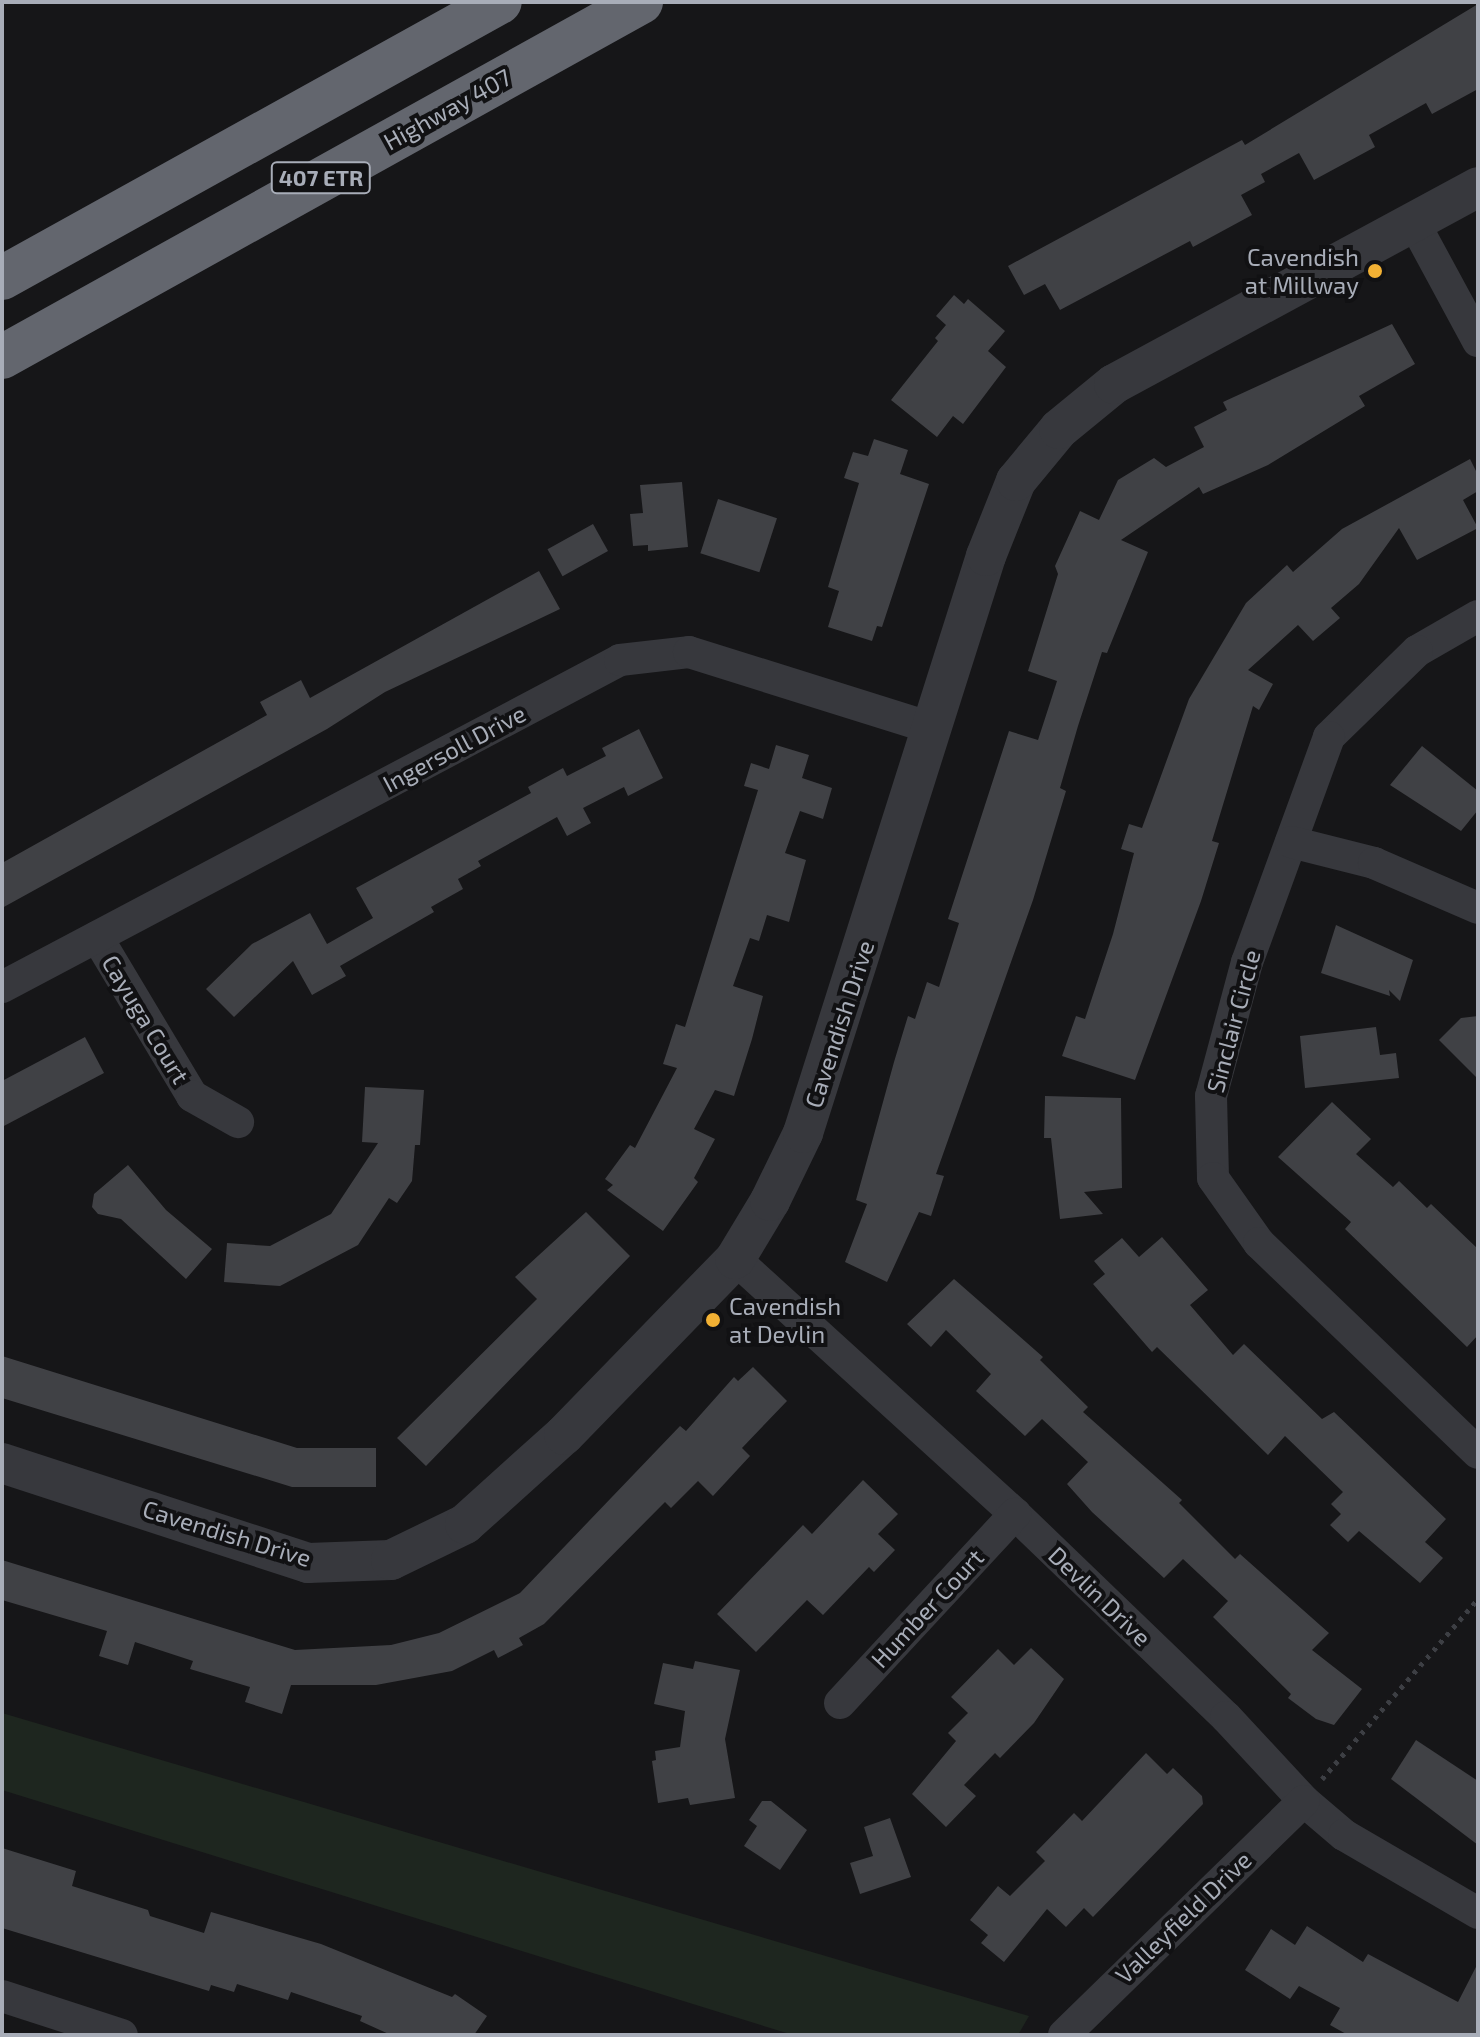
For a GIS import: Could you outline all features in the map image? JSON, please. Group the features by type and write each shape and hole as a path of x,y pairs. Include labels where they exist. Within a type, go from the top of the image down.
{"highway":[{"name":"407 ETR","path":"2,278 500,2"},
{"name":"Highway 407","path":"2,357 641,2"}],"street":[{"name":"Cavendish Drive","path":"2,1463 308,1563 391,1560 465,1524 564,1435 735,1259 803,1133 999,520 1016,481 1059,429 1114,384 1412,219 1478,187"},
{"path":"1412,219 1478,341"},
{"name":"Sinclair Circle","path":"1478,616 1417,651 1329,737 1247,962 1211,1096 1213,1178 1259,1243 1478,1453"},
{"name":"Ingersoll Drive","path":"2,987 620,660 689,652 932,728"},
{"path":"1291,842 1374,863 1478,908"},
{"name":"Cayuga Court","path":"97,937 192,1096 238,1122"},
{"name":"Devlin Drive","path":"735,1259 1015,1514 1226,1717 1304,1801 1344,1835 1478,1913"},
{"name":"Humber Court","path":"840,1703 1015,1514"},
{"name":"Valleyfield Drive","path":"1064,2035 1304,1801"},
{"path":"2,1996 122,2035"}],"path":[{"path":"1304,1801 1478,1599"}],"shaded area":[{"path":"2,1713 1029,2016 1018,2035 793,2035 2,1790"}],"building":[{"path":"1478,4 1478,89 1432,114 1426,103 1369,135 1375,147 1314,180 1299,153 1261,174 1265,182 1241,195 1252,215 1193,247 1190,241 1060,310 1045,284 1024,295 1008,266 1242,140 1245,145"},
{"path":"954,295 964,304 968,299 1005,331 988,351 1006,367 963,424 953,416 937,437 891,400 938,341 935,338 946,325 936,316"},
{"path":"1392,324 1415,364 1359,396 1365,406 1268,465 1203,494 1199,487 1121,540 1148,552 1107,653 1102,652 1060,788 1066,791 1033,900 936,1174 944,1176 931,1216 919,1212 887,1282 845,1262 867,1204 856,1200 908,1016 915,1019 927,982 939,987 959,923 948,919 1009,731 1038,740 1057,681 1028,671 1058,574 1055,566 1080,511 1099,520 1118,480 1154,458 1166,467 1204,447 1194,427 1227,410 1223,402"},
{"path":"874,439 908,450 900,474 929,484 882,627 877,626 872,641 828,627 839,591 828,587 859,483 844,478 853,452 868,456"},
{"path":"1470,459 1478,475 1478,491 1463,500 1478,528 1417,560 1399,528 1359,584 1331,608 1340,618 1313,641 1298,625 1248,670 1273,684 1259,710 1253,706 1212,841 1219,843 1201,901 1135,1080 1062,1056 1076,1016 1085,1019 1113,934 1134,853 1121,849 1129,824 1142,828 1189,699 1246,603 1287,565 1293,572 1342,529"},
{"path":"682,482 688,547 648,551 648,545 633,546 630,514 643,513 640,485"},
{"path":"718,499 777,518 759,572 700,553"},
{"path":"593,524 608,551 563,576 548,549"},
{"path":"539,571 560,609 385,692 327,729 2,908 2,863 267,715 260,702 301,680 310,698"},
{"path":"639,729 663,778 628,796 624,787 583,808 591,823 567,836 557,817 478,861 481,866 458,879 463,889 431,907 434,912 340,966 346,976 312,995 293,961 234,1017 206,989 252,944 310,913 327,944 373,918 356,888 531,793 528,787 563,768 567,776 606,756 602,748"},
{"path":"776,745 809,755 802,778 832,788 823,819 800,811 785,853 806,860 789,922 767,915 759,941 750,938 733,986 763,996 752,1039 734,1096 715,1090 694,1129 715,1139 694,1178 698,1182 663,1231 607,1190 613,1185 605,1179 630,1145 635,1148 677,1068 663,1064 676,1024 685,1027 758,790 744,786 751,763 769,769"},
{"path":"1422,746 1478,791 1478,810 1461,831 1390,785"},
{"path":"1336,925 1413,960 1400,1001 1389,990 1390,996 1321,973"},
{"path":"1478,1016 1478,1079 1439,1040 1461,1018"},
{"path":"1376,1027 1380,1055 1396,1053 1399,1078 1305,1088 1300,1036"},
{"path":"85,1037 104,1073 2,1127 2,1081"},
{"path":"365,1087 424,1090 420,1145 415,1145 412,1181 397,1203 389,1198 358,1245 280,1286 224,1282 227,1243 270,1246 331,1214 378,1143 362,1142"},
{"path":"1045,1096 1121,1098 1122,1188 1084,1192 1103,1214 1060,1219 1051,1138 1044,1138"},
{"path":"1332,1102 1371,1139 1356,1154 1393,1187 1399,1181 1427,1208 1431,1204 1478,1249 1478,1335 1467,1347 1345,1229 1351,1222 1278,1157"},
{"path":"128,1165 166,1210 212,1249 186,1279 121,1219 98,1214 92,1207 94,1194"},
{"path":"586,1212 630,1256 426,1466 397,1438 537,1299 515,1277"},
{"path":"1162,1237 1208,1290 1190,1305 1233,1355 1244,1344 1322,1419 1334,1412 1446,1519 1425,1542 1443,1558 1420,1583 1359,1531 1348,1542 1330,1525 1341,1514 1331,1504 1343,1492 1285,1436 1268,1455 1157,1347 1152,1352 1093,1284 1105,1274 1094,1261 1122,1238 1139,1257"},
{"path":"954,1279 1043,1357 1040,1360 1088,1407 1083,1412 1182,1500 1179,1503 1235,1559 1240,1554 1329,1633 1312,1650 1362,1689 1334,1725 1316,1719 1288,1698 1291,1694 1213,1617 1228,1601 1183,1559 1164,1578 1092,1512 1067,1484 1088,1462 1042,1419 1025,1436 976,1391 991,1374 946,1330 931,1347 907,1324"},
{"path":"2,1356 297,1448 376,1448 376,1487 292,1487 2,1398"},
{"path":"753,1367 787,1401 742,1448 750,1456 713,1496 698,1481 671,1508 665,1502 544,1624 519,1638 523,1645 498,1658 494,1650 452,1671 376,1685 291,1685 282,1714 245,1702 250,1687 190,1669 193,1661 135,1642 128,1665 99,1656 107,1631 2,1600 2,1560 295,1650 391,1645 439,1633 520,1593 680,1426 686,1431 734,1377 738,1381"},
{"path":"863,1480 898,1514 878,1534 895,1550 874,1572 869,1567 823,1615 807,1600 756,1652 717,1614 803,1525 812,1534"},
{"path":"1031,1648 1064,1679 1034,1723 1000,1758 995,1753 964,1785 976,1796 946,1827 912,1794 956,1741 948,1733 968,1713 951,1697 998,1649 1014,1665"},
{"path":"695,1661 740,1670 725,1739 735,1798 690,1805 688,1798 658,1803 652,1761 656,1760 655,1751 680,1747 685,1711 654,1704 663,1663 693,1669"},
{"path":"1416,1740 1478,1781 1478,1845 1391,1779"},
{"path":"1146,1753 1167,1774 1173,1768 1202,1796 1203,1804 1093,1917 1084,1908 1066,1927 1047,1909 1004,1962 981,1943 988,1935 970,1920 998,1886 1010,1896 1045,1861 1036,1852 1074,1813 1082,1821"},
{"path":"762,1801 771,1801 807,1830 780,1870 744,1846 757,1826 749,1820"},
{"path":"890,1818 911,1877 860,1894 850,1863 873,1856 864,1827"},
{"path":"2,1848 76,1871 72,1886 148,1910 150,1916 204,1933 211,1912 321,1944 452,1997 455,1994 487,2016 474,2035 391,2035 360,2021 362,2016 291,1992 288,2000 237,1984 234,1992 211,1985 209,1991 2,1928"},
{"path":"1307,1926 1363,1962 1368,1954 1458,2002 1478,1963 1478,2035 1348,2035 1330,2025 1340,2008 1299,1986 1290,1999 1245,1970 1271,1929 1295,1945"}],"place":[{"name":"Cavendish at Millway","path":"1375,271"},
{"name":"Cavendish at Devlin","path":"713,1320"}]}
